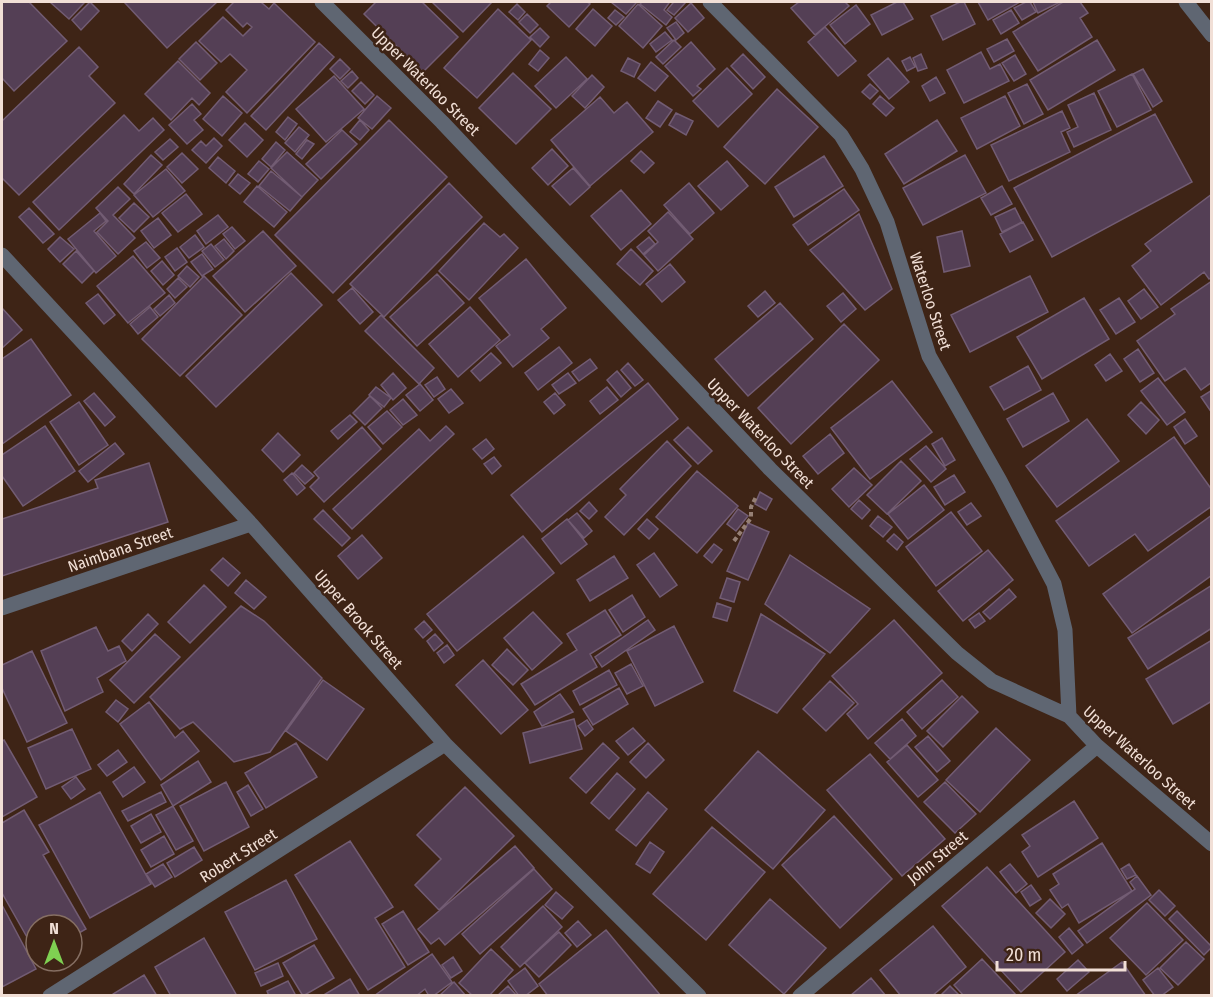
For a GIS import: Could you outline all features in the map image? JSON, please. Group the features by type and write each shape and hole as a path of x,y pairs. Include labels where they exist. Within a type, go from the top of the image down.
{"street":[{"name":"Upper Waterloo Street","path":"322,2 442,122 770,469 957,653 992,681 1069,716 1097,746 1212,844"},
{"name":"Waterloo Street","path":"710,2 841,135 862,169 887,222 929,356 1000,481 1054,584 1065,630 1069,716"},
{"path":"1186,2 1212,35"},
{"name":"Upper Brook Street","path":"2,255 251,524 445,744 699,996"},
{"name":"Naimbana Street","path":"2,608 251,524"},
{"name":"Robert Street","path":"50,996 445,744"},
{"name":"John Street","path":"800,996 1097,746"}],"path":[{"path":"734,541 751,518 751,507 770,469"}],"building":[{"path":"2,2 29,2 67,41 14,91 2,78"},
{"path":"50,2 82,2 84,3 69,19"},
{"path":"90,2 99,11 81,30 72,20"},
{"path":"217,2 167,48 125,3"},
{"path":"234,2 263,2 269,9 274,3 315,42 247,113 226,92 247,70 230,54 221,62 199,41 223,17 243,36 252,27 247,23 243,27 226,10"},
{"path":"376,2 422,2 458,37 423,72 364,14"},
{"path":"432,2 492,2 463,32"},
{"path":"551,2 587,2 590,4 569,27 547,6"},
{"path":"611,2 637,2 626,14"},
{"path":"642,2 668,2 664,10 672,17 666,25 640,4"},
{"path":"671,2 686,2 674,15 667,10 673,3"},
{"path":"799,2 845,2 849,6 815,35 791,8"},
{"path":"897,2 903,2 913,19 882,35 871,15"},
{"path":"964,2 975,24 943,40 931,16"},
{"path":"978,2 1020,2 988,20"},
{"path":"1030,2 1036,12 1022,20 1014,8"},
{"path":"1033,2 1060,2 1038,13"},
{"path":"1063,2 1080,2 1088,13 1080,18 1092,37 1038,71 1013,32"},
{"path":"691,3 704,18 688,32 675,18"},
{"path":"517,4 525,12 518,20 509,12"},
{"path":"638,4 662,26 643,48 619,26"},
{"path":"856,5 870,24 845,44 830,25"},
{"path":"498,9 531,40 477,98 444,68"},
{"path":"593,9 612,26 595,46 576,29"},
{"path":"615,10 624,17 616,25 608,18"},
{"path":"1011,10 1019,23 1001,34 993,20"},
{"path":"527,14 538,25 530,33 519,22"},
{"path":"676,22 684,33 676,40 667,28"},
{"path":"825,27 856,61 838,76 808,42"},
{"path":"540,28 549,37 540,47 530,37"},
{"path":"665,32 672,40 656,52 650,44"},
{"path":"1007,39 1014,51 994,62 987,49"},
{"path":"674,40 681,47 663,64 656,57"},
{"path":"1097,40 1115,70 1048,110 1030,80"},
{"path":"196,42 217,63 200,80 179,59"},
{"path":"691,42 715,69 697,86 701,89 693,96 665,66"},
{"path":"319,43 334,57 266,130 251,116"},
{"path":"79,47 98,67 89,76 115,103 19,195 2,178 2,121"},
{"path":"540,50 549,58 538,71 529,64"},
{"path":"981,52 990,69 1000,64 1009,81 964,103 947,70"},
{"path":"743,54 765,77 753,89 731,66"},
{"path":"921,54 927,68 918,71 913,58"},
{"path":"1015,55 1026,74 1014,81 1002,63"},
{"path":"566,57 587,79 556,108 535,86"},
{"path":"910,57 915,67 907,71 902,61"},
{"path":"628,58 640,64 634,77 621,71"},
{"path":"888,58 909,82 889,99 868,75"},
{"path":"340,59 350,69 340,79 330,69"},
{"path":"178,61 210,93 199,105 192,98 171,120 145,94"},
{"path":"651,62 668,76 655,91 638,78"},
{"path":"727,68 752,94 718,127 693,101"},
{"path":"1143,69 1162,101 1153,107 1133,74"},
{"path":"352,71 358,78 348,88 341,81"},
{"path":"513,73 551,109 516,144 479,108"},
{"path":"1132,74 1151,110 1117,127 1098,91"},
{"path":"592,75 604,87 585,108 572,96"},
{"path":"334,76 364,109 326,142 296,109"},
{"path":"936,77 945,93 930,101 922,86"},
{"path":"361,82 374,95 365,104 352,91"},
{"path":"870,84 878,91 870,99 862,92"},
{"path":"1027,84 1043,114 1024,124 1008,93"},
{"path":"777,89 818,127 765,184 724,147"},
{"path":"1094,93 1111,130 1074,147 1067,132 1078,127 1068,105"},
{"path":"223,96 242,113 222,136 203,119"},
{"path":"377,96 391,108 372,129 358,118"},
{"path":"880,96 894,108 886,116 873,104"},
{"path":"1005,96 1020,126 977,149 961,118"},
{"path":"600,97 614,113 627,102 653,132 590,186 551,140"},
{"path":"658,101 672,110 660,127 646,118"},
{"path":"192,104 201,114 194,120 203,130 187,144 169,125"},
{"path":"1062,111 1070,128 1061,132 1070,152 1009,181 991,145"},
{"path":"676,113 693,121 686,135 669,125"},
{"path":"1155,114 1192,182 1052,257 1014,188"},
{"path":"124,115 139,131 153,118 164,130 59,230 33,202"},
{"path":"288,117 297,124 285,140 276,132"},
{"path":"360,120 369,130 360,140 350,132"},
{"path":"389,120 447,177 333,293 275,235"},
{"path":"937,120 957,151 904,184 885,154"},
{"path":"245,123 263,140 247,157 229,140"},
{"path":"299,127 309,135 295,152 285,143"},
{"path":"342,130 357,144 321,179 306,164"},
{"path":"214,138 222,146 206,163 192,150 201,141 206,146"},
{"path":"170,139 178,147 163,160 155,152"},
{"path":"307,140 314,144 302,159 296,154"},
{"path":"276,142 285,150 271,167 262,159"},
{"path":"552,149 568,166 548,185 532,168"},
{"path":"641,151 654,163 644,173 631,161"},
{"path":"287,152 318,180 302,197 271,168"},
{"path":"182,153 198,169 182,183 167,167"},
{"path":"151,155 162,165 134,194 124,184"},
{"path":"965,155 986,193 923,225 903,188"},
{"path":"824,156 843,186 794,217 775,187"},
{"path":"218,157 235,171 226,183 209,168"},
{"path":"259,161 269,169 258,182 248,174"},
{"path":"727,161 748,186 721,210 698,186"},
{"path":"573,168 590,187 570,205 552,186"},
{"path":"166,169 185,191 153,217 134,195"},
{"path":"271,171 302,197 290,211 259,186"},
{"path":"238,174 250,183 240,194 229,185"},
{"path":"449,183 482,217 384,317 350,284"},
{"path":"689,183 714,213 690,234 664,205"},
{"path":"257,186 287,212 274,227 244,202"},
{"path":"1002,186 1012,204 991,215 981,198"},
{"path":"118,187 130,199 113,215 135,238 118,254 97,232 108,221 96,208"},
{"path":"844,189 859,210 808,245 793,225"},
{"path":"621,190 651,224 621,250 591,216"},
{"path":"186,194 202,214 178,232 162,213"},
{"path":"1212,194 1212,277 1209,279 1204,272 1161,305 1132,266 1151,251 1145,244"},
{"path":"134,203 149,217 134,232 119,218"},
{"path":"29,208 54,234 43,243 19,217"},
{"path":"1015,208 1022,222 1002,232 995,217"},
{"path":"668,212 693,239 658,271 644,255 658,242 648,231"},
{"path":"100,213 106,221 94,231 116,256 96,273 68,239"},
{"path":"859,214 892,289 865,310 810,250"},
{"path":"218,215 228,227 206,244 197,231"},
{"path":"158,218 171,235 154,248 141,231"},
{"path":"1023,222 1033,240 1010,252 1000,234"},
{"path":"484,223 500,237 504,234 518,248 469,300 439,271"},
{"path":"232,227 245,241 235,249 223,234"},
{"path":"263,231 296,266 245,312 213,276"},
{"path":"962,231 970,266 944,272 937,237"},
{"path":"195,235 204,247 189,258 180,247"},
{"path":"60,237 74,249 60,262 48,249"},
{"path":"649,237 655,244 643,254 637,247"},
{"path":"224,239 234,251 226,259 215,246"},
{"path":"146,242 160,258 147,268 134,251"},
{"path":"211,244 224,260 215,267 202,251"},
{"path":"177,248 187,262 175,271 165,257"},
{"path":"631,249 653,271 640,285 617,264"},
{"path":"76,251 94,271 82,283 63,264"},
{"path":"202,254 213,269 202,276 191,262"},
{"path":"133,256 165,293 128,323 97,286"},
{"path":"526,259 566,308 541,329 549,338 513,367 496,346 510,335 479,298"},
{"path":"162,261 174,275 163,285 151,271"},
{"path":"670,264 685,282 662,302 646,284"},
{"path":"187,266 199,277 190,287 178,276"},
{"path":"291,273 322,305 216,407 186,376"},
{"path":"437,274 464,303 417,346 390,317"},
{"path":"204,276 242,315 180,376 142,339"},
{"path":"1030,276 1048,312 970,352 951,315"},
{"path":"178,278 187,287 175,298 167,289"},
{"path":"1212,281 1212,382 1201,390 1185,368 1165,381 1137,341 1175,314 1171,309"},
{"path":"352,288 373,312 360,324 338,300"},
{"path":"1144,289 1158,307 1141,319 1128,301"},
{"path":"765,291 775,303 758,317 748,306"},
{"path":"843,293 856,309 841,322 827,306"},
{"path":"98,294 115,315 104,324 86,303"},
{"path":"169,295 175,303 160,316 154,309"},
{"path":"1084,298 1109,339 1042,379 1017,337"},
{"path":"1119,298 1135,322 1116,334 1100,310"},
{"path":"780,303 813,339 748,396 715,359"},
{"path":"150,307 158,317 138,334 130,324"},
{"path":"470,307 500,340 458,377 429,344"},
{"path":"2,308 22,330 2,348"},
{"path":"381,315 434,368 419,384 365,331"},
{"path":"844,324 879,360 791,444 758,408"},
{"path":"31,339 71,395 2,444 2,359"},
{"path":"559,347 572,363 538,390 525,373"},
{"path":"1138,349 1154,373 1140,382 1124,359"},
{"path":"491,353 501,363 480,381 471,371"},
{"path":"1110,354 1122,371 1106,381 1095,365"},
{"path":"590,359 597,368 579,381 572,372"},
{"path":"628,363 643,380 635,386 621,370"},
{"path":"1028,366 1041,390 1004,410 990,387"},
{"path":"617,371 631,388 621,397 607,380"},
{"path":"393,373 406,388 393,400 381,385"},
{"path":"568,373 576,383 559,394 552,385"},
{"path":"437,377 445,389 434,397 425,385"},
{"path":"1158,378 1185,412 1167,425 1141,391"},
{"path":"892,381 932,432 870,479 831,428"},
{"path":"648,383 678,419 542,532 511,495"},
{"path":"420,384 433,400 420,411 406,395"},
{"path":"376,387 391,398 384,407 369,395"},
{"path":"607,387 618,400 600,414 590,401"},
{"path":"451,389 463,403 449,413 438,399"},
{"path":"1212,390 1212,413 1201,397"},
{"path":"94,393 115,417 105,426 84,401"},
{"path":"555,393 565,405 554,414 544,402"},
{"path":"1053,393 1069,421 1023,447 1007,419"},
{"path":"370,396 382,408 365,425 353,413"},
{"path":"403,399 417,415 403,425 390,410"},
{"path":"79,402 108,445 79,465 50,422"},
{"path":"1141,402 1159,420 1146,434 1128,415"},
{"path":"387,411 402,427 383,444 368,427"},
{"path":"350,415 357,422 338,439 331,431"},
{"path":"1087,419 1119,461 1057,507 1026,466"},
{"path":"1185,419 1197,436 1185,444 1174,427"},
{"path":"45,426 75,471 23,506 2,476 2,455"},
{"path":"446,426 454,434 352,529 333,509 419,429 430,441"},
{"path":"362,427 381,449 324,502 310,487 319,478 314,472"},
{"path":"688,427 712,451 698,464 674,440"},
{"path":"278,433 300,455 283,472 262,450"},
{"path":"830,434 844,453 818,474 803,456"},
{"path":"1174,437 1212,490 1212,506 1148,551 1135,534 1089,566 1056,521"},
{"path":"942,438 955,460 945,466 932,444"},
{"path":"486,439 494,449 482,459 473,449"},
{"path":"667,441 691,466 624,535 605,517 626,495 620,489"},
{"path":"115,443 124,454 88,482 79,471"},
{"path":"926,446 946,469 931,482 910,459"},
{"path":"494,457 501,466 492,474 484,464"},
{"path":"901,461 921,481 887,514 867,495"},
{"path":"149,463 168,522 2,576 2,519 98,488 95,480"},
{"path":"302,465 314,476 305,484 294,473"},
{"path":"854,468 872,485 849,507 832,489"},
{"path":"697,471 738,506 697,553 656,517"},
{"path":"292,473 305,488 297,495 284,480"},
{"path":"954,475 965,492 945,505 934,487"},
{"path":"924,485 944,510 908,539 888,514"},
{"path":"760,492 772,499 766,510 755,504"},
{"path":"859,500 870,510 862,519 851,509"},
{"path":"589,502 597,511 589,519 580,511"},
{"path":"971,503 981,516 967,525 958,512"},
{"path":"738,509 748,516 736,531 727,524"},
{"path":"323,510 350,538 342,546 314,519"},
{"path":"951,512 982,551 936,586 906,547"},
{"path":"577,513 592,531 584,538 568,520"},
{"path":"1212,515 1212,575 1132,633 1103,594"},
{"path":"878,516 892,527 883,537 870,526"},
{"path":"567,519 587,544 561,564 542,539"},
{"path":"647,519 658,529 649,539 638,529"},
{"path":"748,523 769,532 748,580 727,571"},
{"path":"894,534 903,542 897,550 887,541"},
{"path":"362,535 382,558 358,579 338,556"},
{"path":"523,536 554,573 457,651 427,614"},
{"path":"714,544 722,550 712,563 704,556"},
{"path":"988,550 1013,580 963,621 938,591"},
{"path":"654,553 677,585 660,597 637,565"},
{"path":"790,555 870,609 830,653 765,604"},
{"path":"614,556 628,578 590,601 577,580"},
{"path":"223,558 240,573 228,586 211,570"},
{"path":"727,578 740,582 734,602 720,598"},
{"path":"246,580 266,597 254,609 235,593"},
{"path":"204,585 226,607 190,643 168,622"},
{"path":"1212,585 1212,628 1148,669 1128,638"},
{"path":"1009,589 1016,597 990,619 983,612"},
{"path":"632,595 645,617 623,632 609,610"},
{"path":"717,603 731,608 727,621 713,617"},
{"path":"241,606 264,621 322,678 270,752 234,762 193,722 180,729 150,697"},
{"path":"605,610 621,635 590,654 597,667 535,705 521,684 577,650 567,634"},
{"path":"533,612 562,643 532,670 504,638"},
{"path":"979,613 985,621 975,628 969,620"},
{"path":"148,614 158,624 132,651 122,641"},
{"path":"761,614 825,654 777,713 734,691"},
{"path":"648,620 655,630 602,667 595,657"},
{"path":"894,620 942,673 868,739 847,714 858,704 832,676"},
{"path":"424,621 432,630 423,638 415,629"},
{"path":"674,626 703,682 655,706 627,651"},
{"path":"96,627 108,651 119,646 126,661 97,678 103,692 65,711 41,651"},
{"path":"155,634 180,657 134,703 110,680"},
{"path":"435,634 443,643 434,651 427,641"},
{"path":"1212,640 1212,701 1173,724 1146,679"},
{"path":"447,645 454,655 444,663 437,653"},
{"path":"507,649 528,670 513,685 492,665"},
{"path":"32,651 67,723 27,742 2,688 2,665"},
{"path":"483,660 528,710 501,734 456,685"},
{"path":"631,664 643,686 627,694 615,673"},
{"path":"609,670 617,685 580,705 573,691"},
{"path":"323,680 364,709 327,760 286,731"},
{"path":"942,680 958,697 922,729 907,712"},
{"path":"830,681 854,703 826,731 803,709"},
{"path":"619,688 628,704 593,725 583,709"},
{"path":"560,694 573,712 542,726 534,712"},
{"path":"962,696 978,712 943,747 927,731"},
{"path":"116,700 128,709 118,722 106,712"},
{"path":"149,702 175,738 183,731 199,751 161,780 120,724"},
{"path":"574,719 582,749 530,763 523,733"},
{"path":"902,719 916,736 890,759 875,743"},
{"path":"587,720 593,729 585,736 578,726"},
{"path":"633,728 645,741 628,755 616,741"},
{"path":"996,728 1030,760 980,812 946,780"},
{"path":"72,729 91,769 46,789 28,748"},
{"path":"928,736 950,761 937,772 915,747"},
{"path":"4,740 37,797 2,817 2,741"},
{"path":"296,743 317,777 266,808 245,773"},
{"path":"603,743 619,758 586,793 570,778"},
{"path":"648,743 664,760 646,778 630,762"},
{"path":"907,745 938,780 918,797 887,762"},
{"path":"118,750 127,762 107,776 98,765"},
{"path":"758,751 825,810 773,869 705,810"},
{"path":"870,754 945,839 902,876 827,790"},
{"path":"198,761 211,782 173,806 161,785"},
{"path":"134,767 145,782 123,797 113,782"},
{"path":"617,773 635,789 609,819 591,803"},
{"path":"76,777 85,789 71,799 62,787"},
{"path":"226,782 249,827 204,851 180,806"},
{"path":"945,782 976,814 955,833 924,802"},
{"path":"248,785 263,809 251,816 237,792"},
{"path":"465,787 514,836 439,910 415,885 441,859 417,835"},
{"path":"100,792 151,884 90,918 39,825"},
{"path":"161,792 166,802 128,821 122,811"},
{"path":"648,792 667,809 636,846 616,830"},
{"path":"1074,801 1098,838 1038,877 1022,852 1030,846 1022,835"},
{"path":"173,806 193,841 176,850 156,815"},
{"path":"24,810 49,852 43,855 77,913 24,913 24,932 2,893 2,823"},
{"path":"151,814 161,832 141,843 131,826"},
{"path":"834,816 892,879 840,928 782,865"},
{"path":"712,827 765,872 706,940 653,894"},
{"path":"164,836 174,854 151,867 141,850"},
{"path":"350,841 393,907 375,918 405,967 368,990 295,875"},
{"path":"650,842 664,852 650,873 636,864"},
{"path":"1102,843 1132,891 1079,923 1068,904 1062,908 1050,890 1059,884 1053,874"},
{"path":"515,846 534,868 445,945 439,938 431,944 418,929"},
{"path":"194,847 202,860 175,877 167,863"},
{"path":"163,864 172,877 155,887 146,874"},
{"path":"1010,864 1027,884 1016,893 1000,872"},
{"path":"1129,864 1136,875 1127,879 1121,869"},
{"path":"987,867 1065,952 1021,992 942,906"},
{"path":"534,869 552,889 480,954 462,934"},
{"path":"1137,876 1151,895 1087,943 1078,931 1135,889 1130,882"},
{"path":"286,880 317,939 255,970 225,912"},
{"path":"1031,885 1041,899 1030,906 1021,892"},
{"path":"1159,890 1175,906 1165,916 1149,900"},
{"path":"556,892 573,907 562,919 545,905"},
{"path":"770,899 826,948 784,994 729,945"},
{"path":"1050,899 1065,914 1051,928 1036,913"},
{"path":"1147,903 1183,940 1146,975 1110,938"},
{"path":"2,905 24,946 24,973 28,973 2,987"},
{"path":"543,906 562,927 520,967 501,947"},
{"path":"403,911 429,952 408,965 382,924"},
{"path":"1177,911 1212,947 1204,955 1169,919"},
{"path":"578,921 591,935 577,947 565,933"},
{"path":"933,926 966,967 932,996 901,996 880,970"},
{"path":"1069,928 1083,945 1072,954 1059,937"},
{"path":"606,930 661,996 548,996 539,984"},
{"path":"559,932 571,945 539,977 525,963"},
{"path":"204,938 237,996 171,996 155,967"},
{"path":"1186,942 1204,959 1178,985 1160,968"},
{"path":"314,945 334,978 303,996 283,963"},
{"path":"491,949 513,970 489,996 473,996 459,983"},
{"path":"432,954 452,982 433,996 429,996 425,989 416,996 374,996"},
{"path":"453,957 462,971 451,978 442,965"},
{"path":"982,959 1017,996 964,996 954,985"},
{"path":"1078,960 1089,972 1067,991 1057,979"},
{"path":"1122,962 1146,996 1075,996"},
{"path":"278,963 283,976 261,986 255,973"},
{"path":"525,968 538,986 525,996 519,996 508,981"},
{"path":"1158,968 1173,987 1161,996 1155,996 1143,980"},
{"path":"144,975 157,996 111,996 113,994"},
{"path":"871,978 886,996 850,996"},
{"path":"350,979 360,996 322,996"},
{"path":"288,981 296,996 269,996 267,991"},
{"path":"454,982 466,996 439,996"},
{"path":"508,986 517,996 497,996"},
{"path":"950,986 960,996 940,996"}]}
